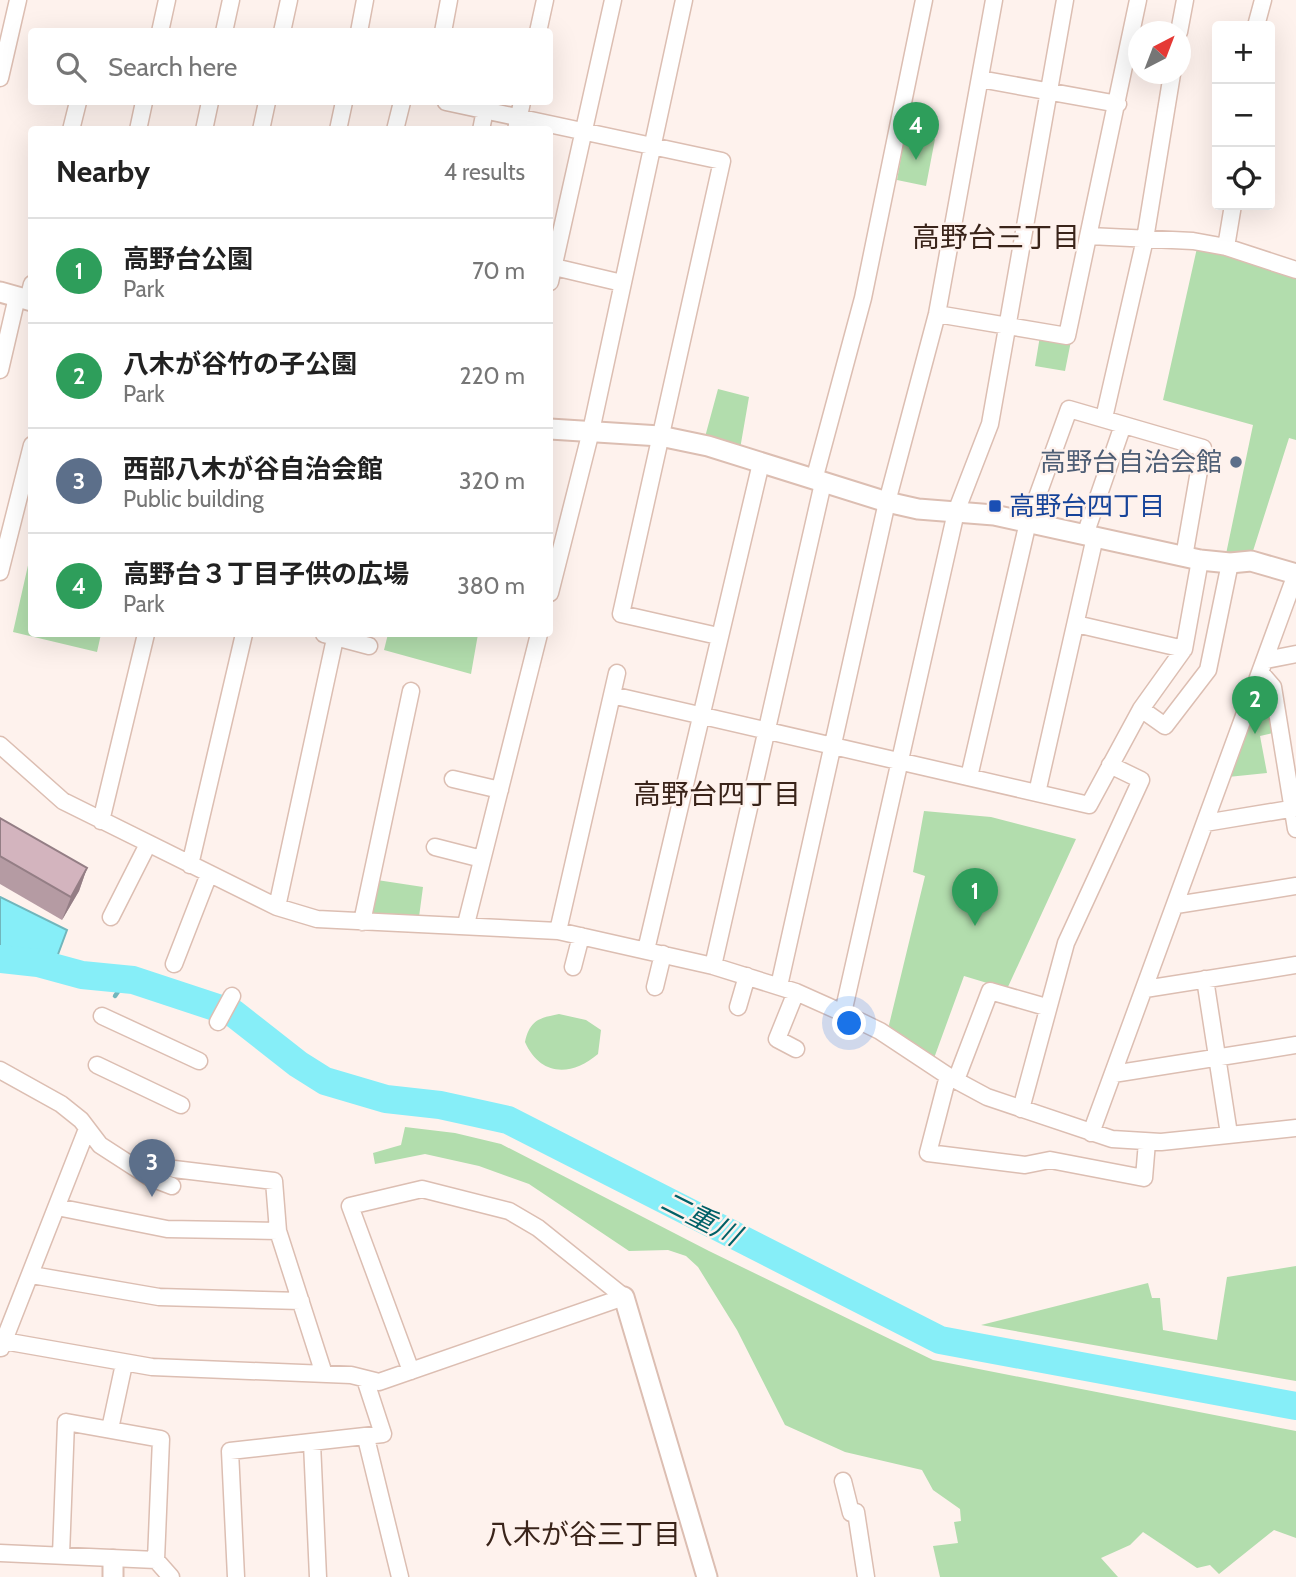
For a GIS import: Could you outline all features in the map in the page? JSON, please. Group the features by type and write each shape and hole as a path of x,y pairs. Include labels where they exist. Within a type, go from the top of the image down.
{"street":[{"path":"0,78 3,47 18,0"},
{"path":"161,28 167,0"},
{"path":"225,28 231,0"},
{"path":"283,28 289,0"},
{"path":"360,28 365,0"},
{"path":"444,28 449,0"},
{"path":"539,28 545,0"},
{"path":"553,263 613,0"},
{"path":"553,581 590,431 684,0"},
{"path":"713,966 818,482 863,298 924,0"},
{"path":"779,985 887,502 937,314 994,0"},
{"path":"843,1013 956,512 990,424 1065,0"},
{"path":"937,314 1067,336 1138,0"},
{"path":"1181,21 1185,0"},
{"path":"1257,21 1263,0"},
{"path":"980,79 1118,104"},
{"path":"1104,418 1145,239 1170,84"},
{"path":"72,126 77,105"},
{"path":"139,126 143,105"},
{"path":"205,126 209,105"},
{"path":"262,126 266,105"},
{"path":"339,126 343,105"},
{"path":"396,126 401,105"},
{"path":"461,105 722,161 621,614 718,636"},
{"path":"482,126 485,110"},
{"path":"1226,247 1232,210"},
{"path":"1089,236 1194,241 1295,264"},
{"path":"553,271 622,283"},
{"path":"0,370 21,295"},
{"path":"612,695 1089,805 1141,709 1184,649 1203,448 1069,410 1028,522 969,777"},
{"path":"1037,793 1076,624 1090,536 1123,425"},
{"path":"553,429 660,436 708,446 818,482 918,509 1028,522 1192,559 1230,563 1251,561 1296,574 1091,1133"},
{"path":"0,572 28,461"},
{"path":"646,950 761,463"},
{"path":"1141,709 1165,726 1208,670 1230,563"},
{"path":"1076,624 1184,649"},
{"path":"101,821 145,637"},
{"path":"190,866 243,637"},
{"path":"277,907 331,637"},
{"path":"341,637 369,646"},
{"path":"466,924 538,637"},
{"path":"1263,667 1296,654"},
{"path":"1263,667 1273,687 1288,732 1296,829"},
{"path":"558,931 617,673"},
{"path":"362,922 411,691"},
{"path":"0,745 63,801 277,907 317,919 466,924 558,931 713,966 779,985 843,1013 880,1031 952,1078 987,1097 1112,1139 1147,1142 1296,1128"},
{"path":"1021,1108 1046,1007 1066,943 1141,780 1110,765"},
{"path":"453,779 500,790"},
{"path":"1205,823 1294,808"},
{"path":"111,917 148,844"},
{"path":"436,847 482,859"},
{"path":"174,964 209,874"},
{"path":"1176,905 1296,886"},
{"path":"573,967 581,936"},
{"path":"655,988 663,954"},
{"path":"1145,989 1296,965"},
{"path":"738,1007 747,976"},
{"path":"1205,979 1229,1134"},
{"path":"1046,1007 990,991 952,1078 928,1153 1025,1165 1049,1160 1144,1178 1147,1142"},
{"path":"796,992 777,1039 796,1049"},
{"path":"218,1023 232,996"},
{"path":"102,1016 199,1061"},
{"path":"1113,1074 1217,1055 1296,1045"},
{"path":"97,1065 181,1105"},
{"path":"0,1087 1,1070 61,1104 81,1120 100,1145 151,1178 172,1186"},
{"path":"87,1129 32,1275 2,1345 124,1364 324,1374 379,1382 624,1297"},
{"path":"174,1169 274,1181 278,1231 324,1374"},
{"path":"411,1371 350,1206 422,1189 509,1211 538,1228 624,1297 707,1577"},
{"path":"57,1207 167,1229 278,1231"},
{"path":"32,1275 159,1297 301,1301"},
{"path":"110,1430 124,1364"},
{"path":"236,1577 230,1451 383,1434 365,1379"},
{"path":"61,1555 66,1422 161,1439 156,1560 171,1577"},
{"path":"366,1438 400,1577"},
{"path":"312,1443 318,1577"},
{"path":"843,1481 854,1512 866,1577"},
{"path":"0,1553 61,1555 113,1569 156,1560"}],"green space":[{"path":"905,134 935,139 926,186 897,180"},
{"path":"1197,248 1260,263 1296,277 1296,440 1289,438 1253,551 1226,554 1253,425 1163,400"},
{"path":"1040,336 1071,341 1065,371 1035,366"},
{"path":"718,389 749,397 740,449 705,437"},
{"path":"28,565 28,636 13,632"},
{"path":"34,637 100,637 97,652"},
{"path":"387,637 477,637 471,674 384,650"},
{"path":"1260,690 1266,690 1273,733 1260,736 1267,773 1228,777"},
{"path":"924,811 991,817 1076,839 1007,989 964,976 933,1061 892,1033 889,1025 925,876 913,872"},
{"path":"377,880 423,887 419,917 376,917 371,911"},
{"path":"559,1014 586,1020 601,1030 598,1054 577,1067 548,1067 531,1053 525,1042 536,1021"},
{"path":"405,1127 455,1133 501,1144 709,1251 933,1360 1296,1431 1296,1538 1274,1530 1219,1574 1210,1565 1197,1568 1143,1532 1130,1545 1101,1558 1118,1577 940,1577 933,1546 958,1543 954,1522 961,1521 960,1509 933,1490 922,1470 845,1452 785,1425 737,1330 698,1267 686,1256 668,1250 629,1251 529,1184 479,1166 425,1154 375,1164 373,1153 401,1145"},
{"path":"1296,1266 1296,1381 981,1325 1148,1283 1152,1298 1160,1298 1163,1330 1217,1340 1227,1277"}],"water":[{"path":"0,897 67,930 57,957 0,948"}],"building":[{"path":"0,818 87,868 71,897 0,856"}],"waterway":[{"name":"二重川","path":"0,959 38,963 82,975 133,980 233,1013 298,1064 325,1081 386,1099 440,1105 508,1120 940,1340 1296,1406"},
{"path":"115,996 126,980"}],"place":[{"name":"高野台３丁目子供の広場","path":"916,160"},
{"name":"高野台自治会館","path":"1236,462"},
{"name":"高野台四丁目","path":"995,506"},
{"name":"八木が谷竹の子公園","path":"1255,734"},
{"name":"高野台公園","path":"975,926"},
{"name":"西部八木が谷自治会館","path":"152,1197"}],"district":[{"name":"高野台三丁目","path":"996,237"},
{"name":"高野台四丁目","path":"717,794"},
{"name":"八木が谷三丁目","path":"583,1534"}]}
